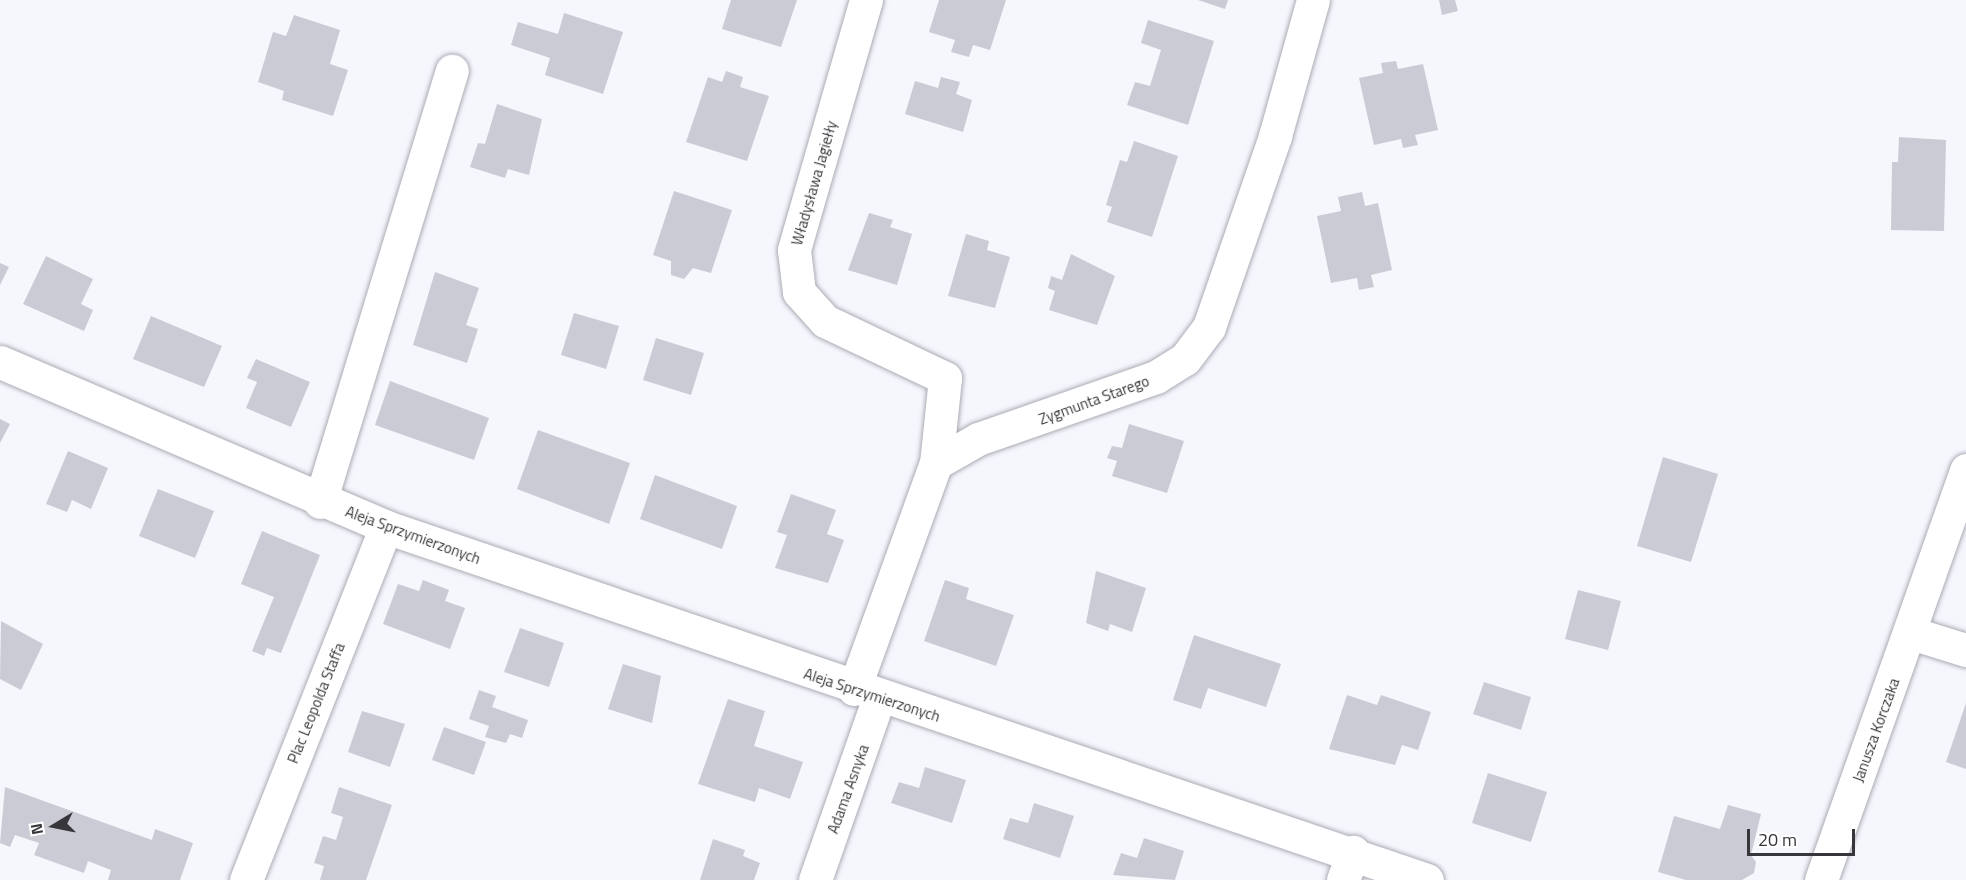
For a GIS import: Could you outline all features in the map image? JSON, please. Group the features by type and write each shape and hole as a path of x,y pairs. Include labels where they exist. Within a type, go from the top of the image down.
{"street":[{"name":"Władysława Jagiełły","path":"866,0 794,250 799,292 825,321 945,378 936,463"},
{"name":"Zygmunta Starego","path":"936,463 978,439 1105,399 1185,359 1209,327 1275,136 1313,0"},
{"path":"320,502 452,71"},
{"name":"Aleja Sprzymierzonych","path":"0,362 320,502 386,526 866,693 1348,866 1427,880"},
{"path":"866,693 936,463"},
{"name":"Janusza Korczaka","path":"1821,880 1911,633 1966,470"},
{"name":"Plac Leopolda Staffa","path":"246,880 386,526"},
{"path":"1911,633 1966,650"},
{"name":"Adama Asnyka","path":"815,880 866,693"}],"building":[{"path":"731,0 797,0 781,47 722,29"},
{"path":"939,0 1006,0 990,50 973,45 969,57 951,52 955,40 929,32"},
{"path":"1198,0 1228,0 1225,9"},
{"path":"1439,0 1455,0 1458,11 1442,15"},
{"path":"564,13 623,32 603,94 545,75 550,58 511,45 518,22 558,34"},
{"path":"294,15 340,30 330,64 348,70 333,116 282,100 284,91 258,82 273,32 286,36"},
{"path":"1148,20 1214,41 1188,125 1127,105 1135,82 1150,86 1161,50 1141,43"},
{"path":"1396,61 1398,69 1423,64 1438,130 1415,135 1418,145 1403,148 1401,139 1374,145 1359,78 1383,73 1381,63"},
{"path":"726,71 743,77 740,87 769,96 747,161 686,142 708,77 722,82"},
{"path":"941,77 960,82 956,94 972,100 963,132 905,114 915,81 938,88"},
{"path":"497,104 542,119 529,175 508,169 505,178 470,167 478,143 485,144"},
{"path":"1899,137 1946,140 1944,231 1891,230 1892,162 1898,162"},
{"path":"1134,141 1178,156 1152,237 1107,222 1112,207 1106,205 1120,160 1127,162"},
{"path":"674,191 732,210 711,273 693,268 684,279 671,275 671,261 653,255"},
{"path":"1362,192 1365,206 1378,203 1392,270 1371,275 1374,287 1359,290 1357,278 1331,283 1317,216 1341,211 1338,197"},
{"path":"869,213 893,220 890,227 912,234 897,285 848,270"},
{"path":"966,234 989,241 987,250 1010,257 995,308 948,296"},
{"path":"1071,254 1115,276 1097,325 1049,310 1055,291 1048,288 1051,276 1062,280"},
{"path":"46,256 93,279 81,304 93,310 84,331 23,304"},
{"path":"0,263 9,267 0,285"},
{"path":"435,272 479,288 466,325 478,329 467,363 413,345"},
{"path":"574,313 619,326 606,369 561,355"},
{"path":"151,316 222,346 204,387 133,359"},
{"path":"656,338 704,353 691,395 643,380"},
{"path":"256,359 310,382 291,427 246,408 257,382 247,378"},
{"path":"390,381 489,418 474,460 375,425"},
{"path":"0,419 10,424 0,443"},
{"path":"1129,424 1184,441 1167,493 1112,476 1117,461 1107,458 1112,446 1122,448"},
{"path":"538,430 630,463 609,524 517,489"},
{"path":"68,451 108,468 91,509 72,500 67,512 46,504"},
{"path":"1663,457 1718,474 1691,562 1637,546"},
{"path":"655,475 737,506 722,549 640,519"},
{"path":"158,489 214,511 195,558 139,536"},
{"path":"791,494 836,510 827,534 844,540 828,583 775,568 787,535 777,532"},
{"path":"262,531 320,555 281,653 267,648 264,656 252,651 274,597 241,584"},
{"path":"1096,571 1146,588 1132,632 1110,624 1108,631 1086,623"},
{"path":"423,580 449,590 445,601 465,608 450,649 383,624 398,584 419,591"},
{"path":"945,580 969,588 966,599 1014,615 996,666 924,641"},
{"path":"1578,590 1621,601 1608,650 1565,639"},
{"path":"1,621 43,644 21,690 0,679"},
{"path":"520,628 564,643 549,687 504,672"},
{"path":"1194,635 1281,664 1266,707 1208,688 1201,709 1173,700"},
{"path":"623,664 661,676 652,723 608,709"},
{"path":"1484,682 1531,697 1521,730 1473,714"},
{"path":"479,690 496,696 492,707 528,720 522,738 510,734 506,743 485,737 489,726 469,719"},
{"path":"1347,695 1377,705 1381,695 1431,712 1418,750 1402,745 1395,765 1329,749"},
{"path":"728,699 765,711 754,746 803,762 790,799 759,788 755,802 698,784"},
{"path":"1966,703 1966,769 1946,762"},
{"path":"362,711 405,724 390,767 348,752"},
{"path":"444,727 486,742 474,775 432,760"},
{"path":"925,767 966,780 952,823 891,803 899,782 919,788"},
{"path":"1488,773 1547,792 1531,842 1472,823"},
{"path":"5,787 152,840 155,829 193,843 180,880 108,880 111,870 88,861 84,873 34,855 39,843 15,835 10,847 0,843"},
{"path":"339,787 392,805 366,880 320,880 324,866 314,863 323,836 336,840 343,817 331,813"},
{"path":"1034,803 1074,816 1060,858 1003,839 1010,818 1028,823"},
{"path":"1728,805 1761,814 1751,855 1756,862 1754,873 1742,880 1686,880 1658,872 1674,816 1720,829"},
{"path":"1144,838 1184,851 1175,880 1113,875 1121,853 1137,858"},
{"path":"713,839 745,850 743,856 760,863 754,880 700,880"}]}
